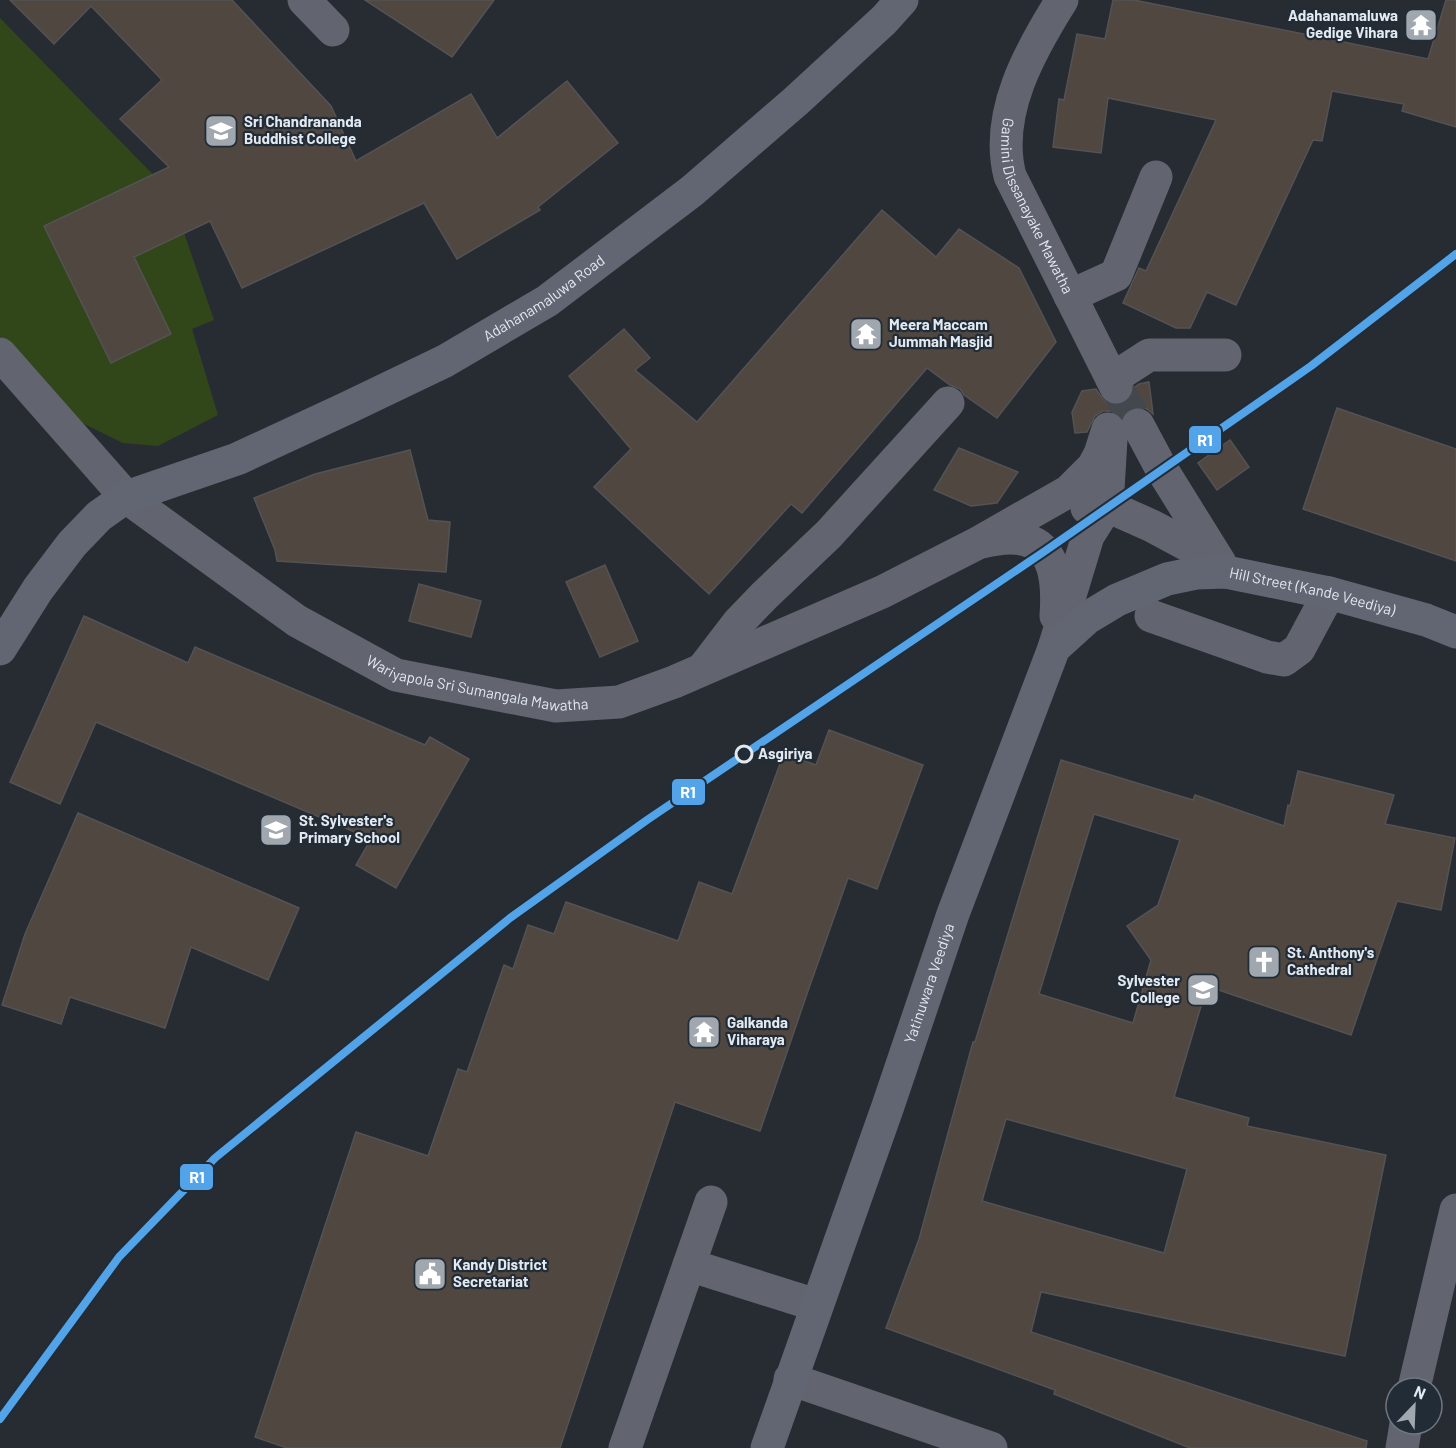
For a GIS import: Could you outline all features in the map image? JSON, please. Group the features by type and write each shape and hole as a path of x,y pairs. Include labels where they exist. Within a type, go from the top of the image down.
{"main road":[{"name":"Adahanamaluwa Road","path":"0,649 38,589 72,544 99,516 126,497 237,459 347,408 445,361 547,302 692,191 796,101 884,20 902,0"},
{"name":"Hill Street (Kande Veediya)","path":"1167,579 1196,573 1226,572 1329,593 1426,620 1456,632"},
{"name":"Yatinuwara Veediya","path":"767,1448 885,1116 953,914 1054,648 1087,618 1117,600 1167,579"}],"street":[{"path":"304,0 333,30"},
{"name":"Gamini Dissanayake Mawatha","path":"1062,0 1040,36 1022,74 1010,110 1004,141 1010,176 1114,384 1149,355 1225,355"},
{"path":"1070,296 1116,275 1156,177"},
{"name":"Wariyapola Sri Sumangala Mawatha","path":"0,354 126,497 297,621 396,675 556,706 619,702 674,682 882,592 976,544 1069,491 1084,477 1119,428"},
{"path":"704,668 738,623 829,534 948,403"},
{"path":"1054,648 1088,536 1107,506 1119,428"},
{"path":"1119,428 1161,468 1226,572"},
{"name":"Wariyapola Sri Sumangala Mawatha","path":"1029,513 1107,506 1152,526 1192,548 1226,572"},
{"path":"976,544 998,538 1016,537 1032,541 1045,550 1055,576 1054,648"},
{"path":"1151,616 1267,657 1284,660 1299,650 1329,593"},
{"path":"625,1448 711,1202"},
{"path":"1417,1376 1456,1210"},
{"path":"689,1265 816,1305"},
{"path":"790,1379 991,1448"}],"green space":[{"path":"0,18 170,192 214,320 192,329 218,415 158,446 123,443 80,422 0,336"}],"building":[{"path":"10,0 232,0 331,106 356,161 471,94 497,138 567,81 618,143 538,207 540,210 457,259 424,203 242,288 210,221 134,257 171,334 111,363 44,226 169,167 120,119 162,80 91,6 54,44"},
{"path":"365,0 494,0 452,57"},
{"path":"1113,0 1134,0 1428,59 1446,0 1456,0 1456,127 1402,111 1404,104 1332,91 1322,141 1313,140 1236,305 1207,292 1190,328 1176,328 1123,303 1139,268 1146,271 1216,120 1108,98 1101,153 1053,147 1059,99 1064,100 1077,34 1105,39"},
{"path":"882,210 936,257 959,229 1019,268 1056,342 997,418 964,395 960,389 950,385 927,368 802,513 791,504 709,594 594,487 631,449 569,376 624,329 650,358 635,370 697,422"},
{"path":"1149,382 1153,414 1139,406 1129,409 1122,416 1113,411 1103,411 1095,416 1087,432 1075,433 1072,412 1082,391 1096,389 1105,402 1116,406 1131,398 1135,387 1139,384"},
{"path":"1337,408 1456,449 1456,561 1303,509"},
{"path":"1230,440 1249,467 1217,490 1198,463"},
{"path":"959,448 1018,472 997,503 971,506 934,490"},
{"path":"410,450 428,520 450,522 446,572 277,561 275,550 254,498 315,474"},
{"path":"605,565 638,641 600,657 566,582"},
{"path":"419,584 481,601 471,637 409,621"},
{"path":"84,616 188,663 195,647 425,745 430,737 469,759 396,888 356,865 371,839 96,722 60,804 10,782"},
{"path":"829,730 923,765 877,889 848,878 760,1131 675,1102 560,1448 287,1448 255,1437 356,1132 428,1156 458,1069 467,1072 504,965 513,969 528,925 554,934 566,902 678,941 699,882 732,894 784,753 816,765"},
{"path":"1061,760 1193,800 1195,795 1284,826 1298,771 1394,795 1385,824 1455,838 1441,910 1397,901 1351,1035 1207,986 1174,1097 1249,1118 1247,1126 1386,1155 1345,1356 1041,1292 1031,1332 1367,1441 1366,1448 1190,1448 1054,1394 1055,1390 886,1328 919,1239 973,1042 975,1042","holes":["1094,814 1180,840 1158,905 1127,926 1151,960 1133,1023 1039,994","1006,1119 1187,1169 1164,1253 982,1201"]},
{"path":"78,813 299,908 268,980 191,947 165,1028 70,997 61,1024 2,1005 25,934"}],"tunnel":[{"path":"1116,387 1138,425"}],"transit line":[{"name":"R1","path":"0,1419 119,1257 215,1158 510,918 647,820 1045,551 1311,366 1456,254"}],"place":[{"name":"Adahanamaluwa Gedige Vihara","path":"1421,25"},
{"name":"Sri Chandrananda Buddhist College","path":"221,131"},
{"name":"Meera Maccam Jummah Masjid","path":"866,334"},
{"name":"Asgiriya","path":"744,754"},
{"name":"St. Sylvester's Primary School","path":"276,830"},
{"name":"St. Anthony's Cathedral","path":"1264,962"},
{"name":"Sylvester College","path":"1203,990"},
{"name":"Galkanda Viharaya","path":"704,1032"},
{"name":"Kandy District Secretariat","path":"430,1274"}]}
